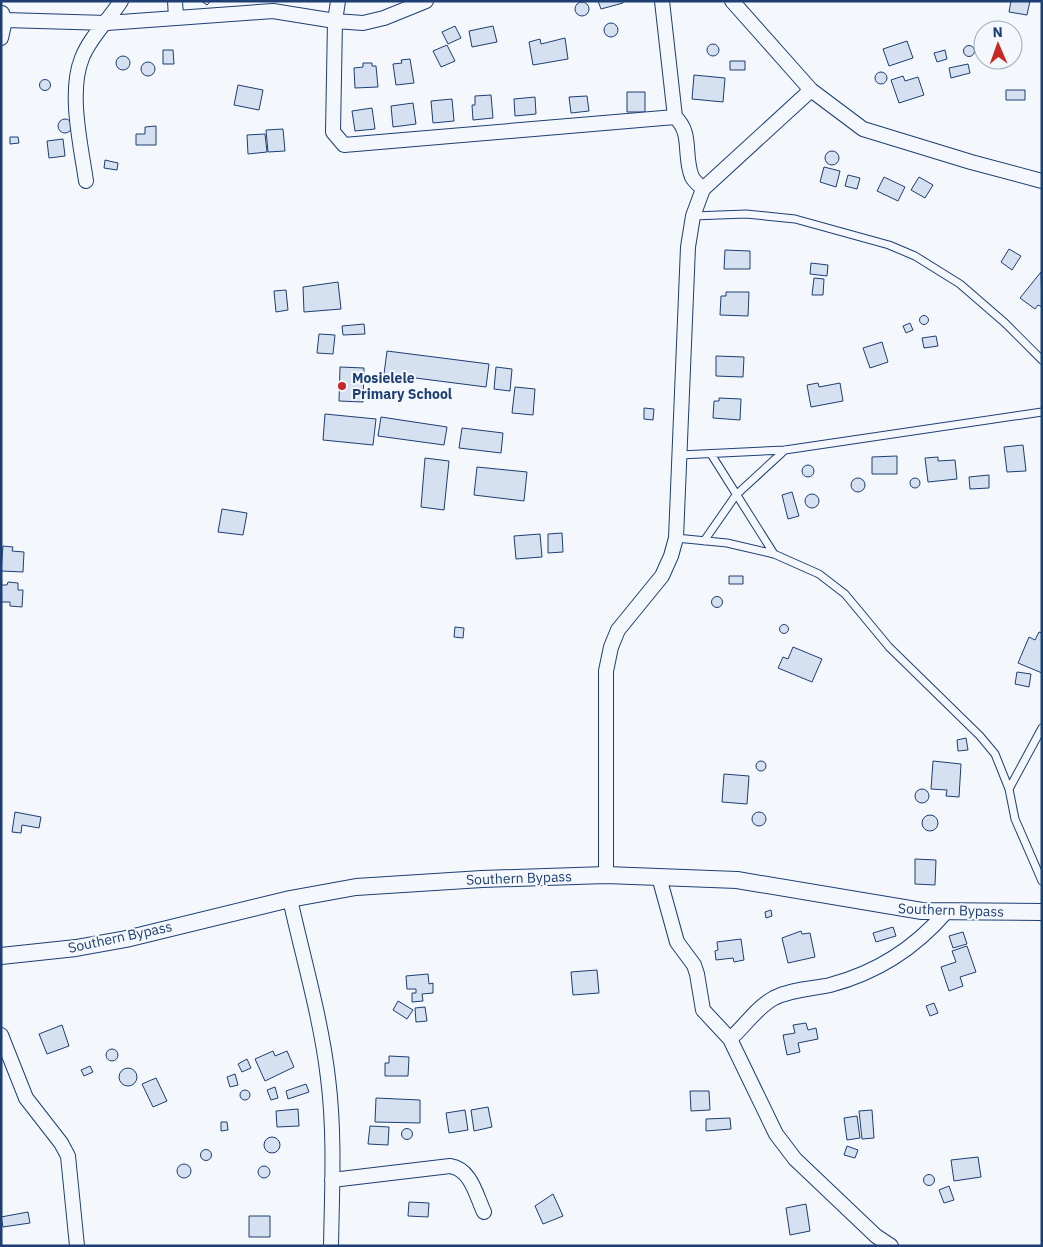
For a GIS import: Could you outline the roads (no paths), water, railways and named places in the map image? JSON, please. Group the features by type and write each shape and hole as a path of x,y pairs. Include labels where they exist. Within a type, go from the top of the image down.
{"street":[{"path":"86,181 78,124 76,84 81,59 91,42 122,1"},
{"path":"175,1 176,18"},
{"path":"338,1 335,21 333,132 344,145 675,117"},
{"path":"1,38 3,16 107,23 273,11 335,21 363,22 384,18 426,1"},
{"path":"662,1 675,117 683,124 692,177 703,189"},
{"path":"732,1 811,90 863,129 1042,181"},
{"path":"606,875 606,671 618,630 662,576 671,556 676,538 688,247 693,216 703,189 811,90"},
{"name":"Southern Bypass","path":"1,956 76,948 290,899 385,884 606,875 659,877 768,884 877,906 946,912 1042,912"},
{"path":"659,877 676,942 694,965 697,974 703,1010 730,1039 776,1134 795,1159 870,1230 891,1246"},
{"path":"290,899 316,1011 328,1077 332,1180 331,1246"},
{"path":"730,1039 743,1028 763,1004 776,997 800,989 830,985 886,962 906,951 926,935 946,912"},
{"path":"1,1035 26,1098 61,1143 68,1156 77,1246"},
{"path":"332,1180 450,1166 458,1167 466,1173 484,1212"}],"lane":[{"path":"693,216 746,214 795,219 889,245 916,256 960,284 1042,360"},
{"path":"680,455 785,450 1042,412"},
{"path":"704,541 736,496 785,450"},
{"path":"710,454 774,554"},
{"path":"676,538 726,543 774,554 819,574 845,594 889,647 980,736 995,754 1009,789 1015,819 1042,881"},
{"path":"1009,789 1042,728"},
{"path":"1033,861 1042,865"}],"place":[{"name":"Mosielele Primary School","path":"342,386"}]}
